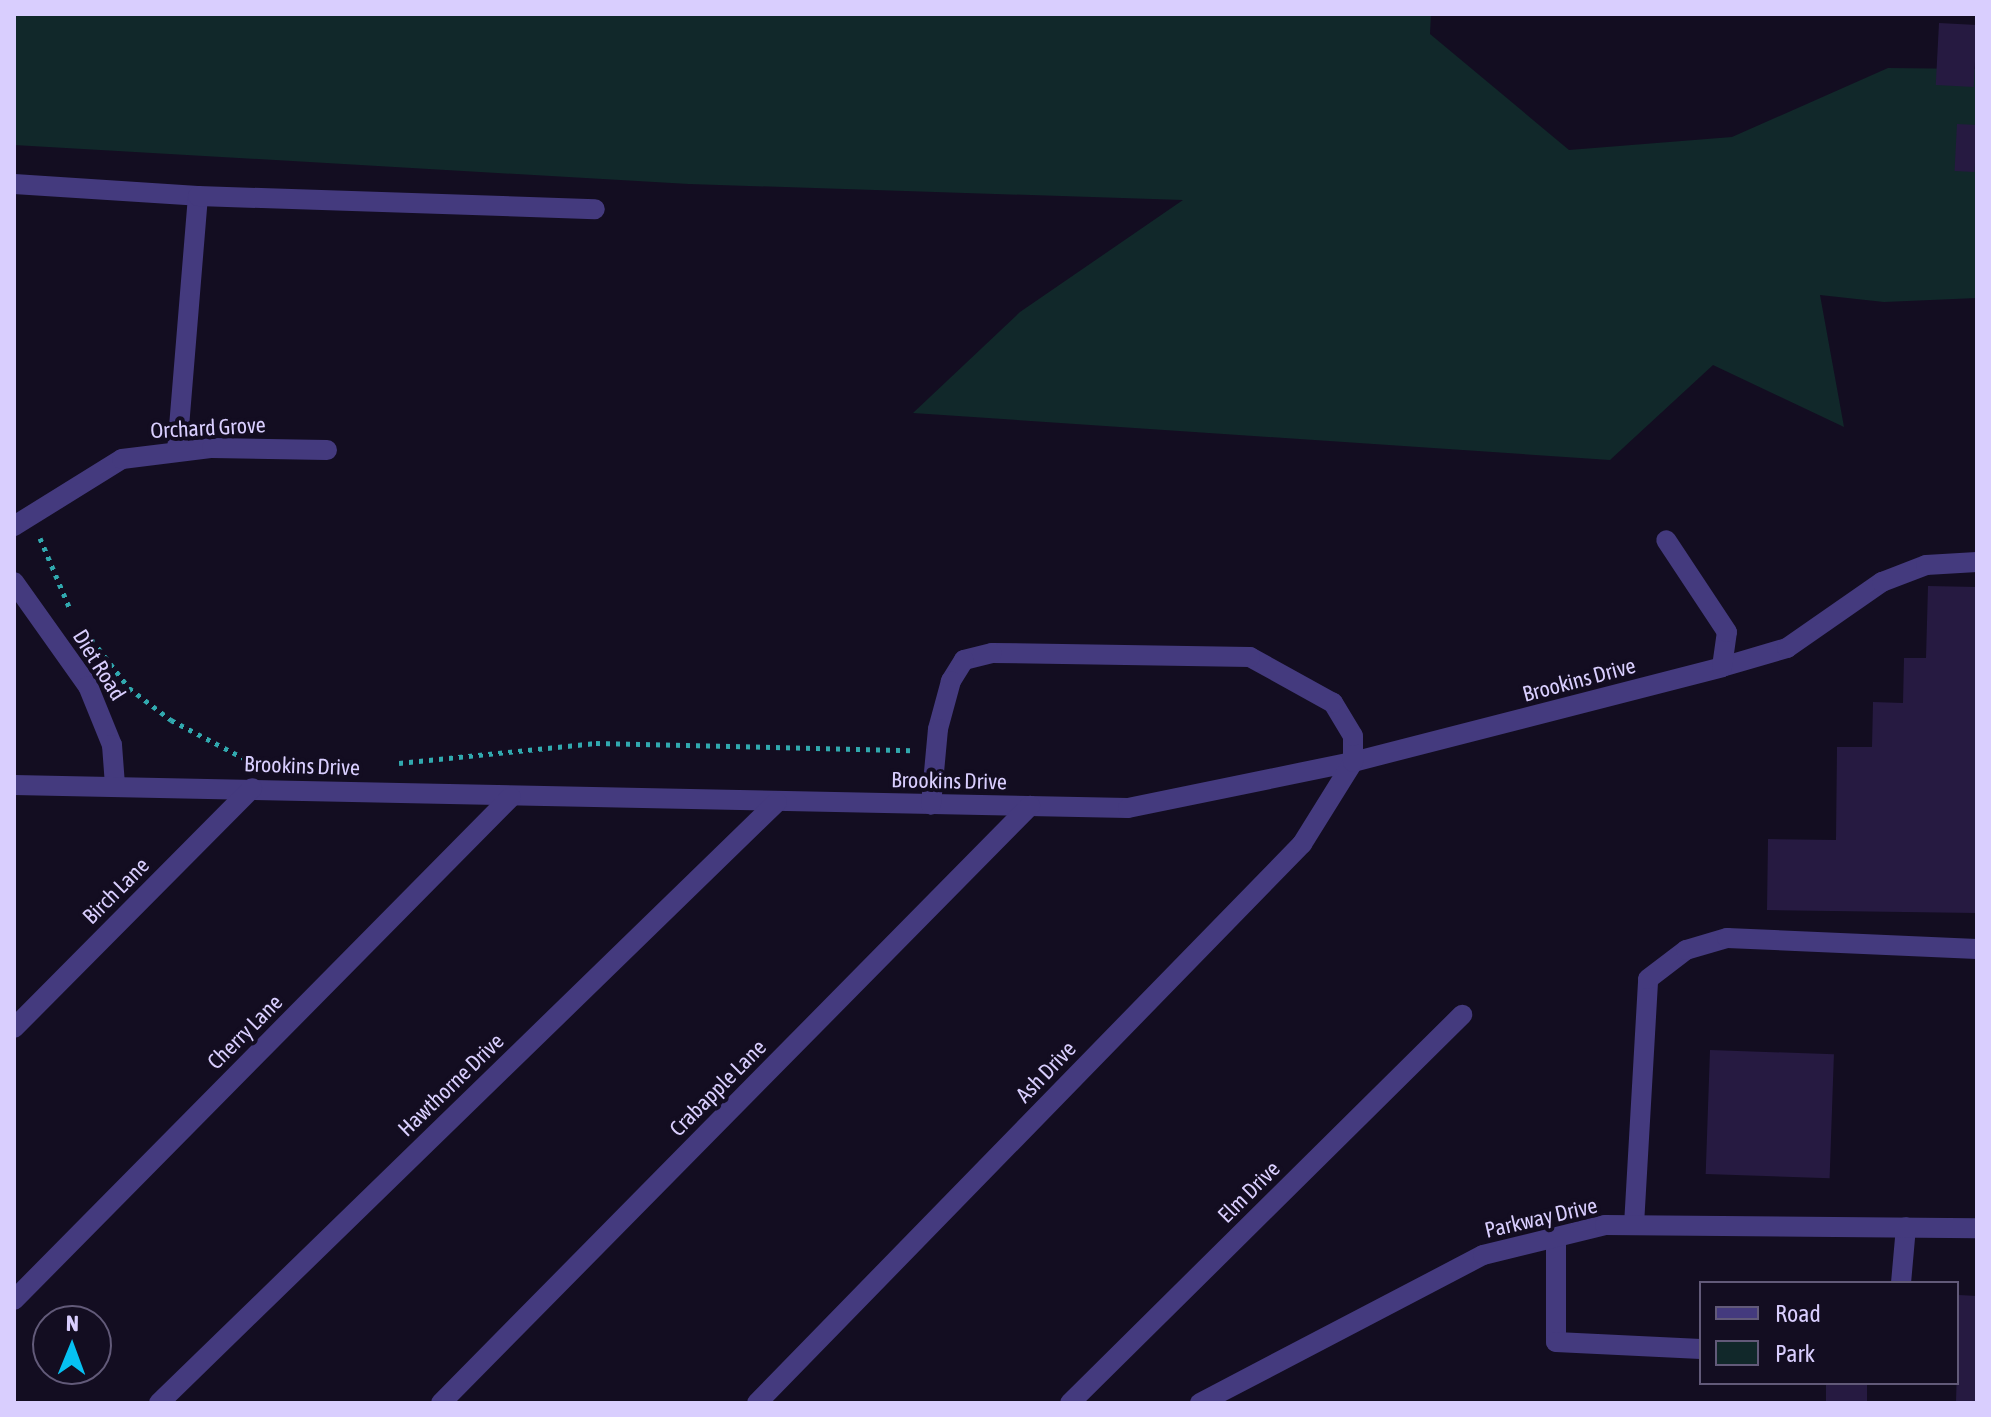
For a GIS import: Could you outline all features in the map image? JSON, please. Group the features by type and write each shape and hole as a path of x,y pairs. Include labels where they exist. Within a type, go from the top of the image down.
{"street":[{"path":"14,184 153,188 198,196 595,209"},
{"path":"177,450 198,196"},
{"name":"Orchard Grove","path":"14,526 122,459 177,450 327,450"},
{"path":"1666,540 1727,632 1722,667"},
{"name":"Brookins Drive","path":"14,785 1128,808 1353,762 1722,667 1787,648 1882,582 1926,565 1977,562"},
{"name":"Diet Road","path":"14,582 88,686 109,734 115,785"},
{"path":"931,805 936,751 951,681 964,660 992,653 1234,657 1282,670 1333,703 1353,736 1353,762"},
{"name":"Ash Drive","path":"757,1403 1302,844 1353,762"},
{"name":"Birch Lane","path":"14,1028 252,788"},
{"name":"Cherry Lane","path":"14,1300 511,797"},
{"name":"Hawthorne Drive","path":"159,1403 777,802"},
{"name":"Crabapple Lane","path":"441,1403 1030,806"},
{"path":"1634,1225 1648,979 1686,950 1727,938 1977,949"},
{"name":"Elm Drive","path":"1070,1403 1462,1015"},
{"name":"Parkway Drive","path":"1206,1402 1483,1255 1556,1237 1634,1225 1977,1228"},
{"path":"1901,1281 1906,1227"},
{"path":"1556,1237 1556,1342 1699,1349"}],"path":[{"path":"38,535 53,582 77,621"},
{"path":"86,632 129,688 171,720 255,764"},
{"path":"388,764 596,743 936,751"}],"green space":[{"path":"14,14 1431,14 1430,34 1569,150 1732,137 1888,68 1977,69 1977,298 1884,302 1820,295 1844,427 1713,365 1610,460 913,413 1020,312 1183,200 689,184 14,145"}],"building":[{"path":"1939,23 1977,25 1974,87 1936,85"},
{"path":"1957,124 1977,125 1975,172 1955,171"},
{"path":"1928,586 1977,587 1977,913 1767,910 1768,839 1836,840 1837,747 1872,747 1873,702 1903,703 1904,658 1926,658"},
{"path":"1710,1050 1834,1054 1830,1178 1706,1174"},
{"path":"1959,1295 1977,1296 1977,1403 1956,1403 1956,1385 1959,1385"},
{"path":"1826,1385 1867,1385 1867,1403 1826,1403"}]}
